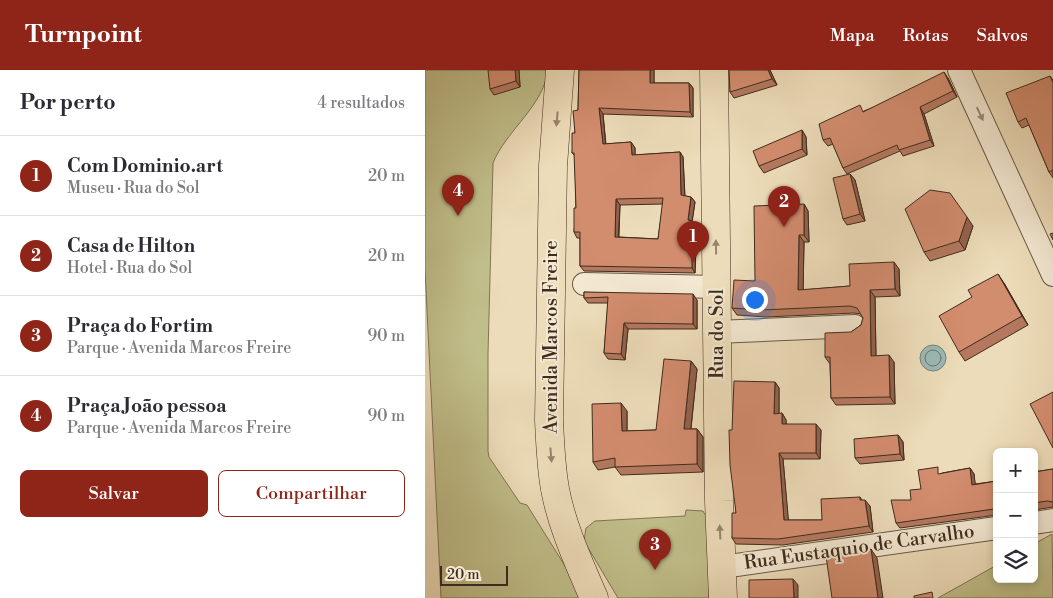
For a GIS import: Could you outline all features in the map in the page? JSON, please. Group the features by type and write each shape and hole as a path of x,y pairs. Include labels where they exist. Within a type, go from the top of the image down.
{"main road":[{"name":"Avenida Marcos Freire","path":"560,70 552,219 551,453 555,489 561,511 594,598"},
{"name":"Rua do Sol","path":"714,70 716,332 723,598"}],"street":[{"path":"959,70 1053,275"},
{"path":"584,284 717,287"},
{"path":"716,332 855,326"},
{"path":"1038,522 1053,520"},
{"name":"Rua Eustaquio de Carvalho","path":"722,567 993,529"}],"shaded area":[{"path":"425,70 547,70 540,94 499,151 493,163 488,354 488,451 489,457 520,503 527,505 585,598 441,598 425,269"},
{"path":"686,510 703,511 708,520 709,598 618,598 584,541 586,528 595,521 685,516"},
{"path":"1052,534 1053,598 938,598 993,567 993,583 1038,583 1038,542"}],"water":[{"path":"933,345 942,349 946,358 942,367 933,371 924,367 920,358 924,349"}],"building":[{"path":"488,70 515,70 516,81 490,89"},
{"path":"579,70 650,70 650,83 689,83 690,112 599,108 603,144 631,142 632,155 680,152 681,195 691,197 688,220 692,221 690,240 692,240 692,268 580,266 580,232 574,232 574,208 576,208 574,153 572,153 572,133 575,133 573,111 578,110","holes":["663,198 658,239 615,237 616,199"]},
{"path":"729,70 768,70 772,79 730,92"},
{"path":"944,72 953,91 920,107 930,140 899,150 897,145 843,168 830,138 823,140 819,124 860,105 863,112"},
{"path":"1050,76 1053,83 1053,170 1049,172 1026,118 1018,122 1006,93"},
{"path":"802,130 802,149 759,166 753,151"},
{"path":"850,174 860,214 843,219 833,178"},
{"path":"930,190 950,193 967,217 959,241 924,252 905,209"},
{"path":"804,204 804,235 799,235 798,290 850,286 849,264 894,262 895,289 870,290 871,356 889,355 890,397 831,398 830,357 825,357 825,333 851,332 861,325 863,318 857,308 850,306 761,310 732,308 734,280 755,281 754,206"},
{"path":"998,274 1022,316 959,352 939,316 972,297 968,290"},
{"path":"584,292 693,294 693,324 624,323 621,354 604,353 608,297 584,298"},
{"path":"664,359 691,361 684,429 697,429 697,464 615,467 615,458 593,462 592,404 621,403 622,431 656,430"},
{"path":"734,381 775,382 774,414 782,413 782,424 816,424 816,453 779,453 784,520 822,520 821,499 860,497 860,500 865,500 869,526 778,539 732,538 732,513 736,513 730,465 729,430 732,430"},
{"path":"1053,392 1053,448 1030,404"},
{"path":"898,435 900,454 855,458 854,439"},
{"path":"938,467 938,474 970,468 972,485 993,482 993,509 896,523 891,500 911,500 910,490 921,489 918,470"},
{"path":"1053,469 1053,502 1038,502 1038,471"},
{"path":"871,549 878,598 832,598 826,556"},
{"path":"793,579 794,598 749,598 749,580"},
{"path":"932,592 933,598 914,598 914,596"}],"place":[{"name":"Praça João pessoa","path":"458,216"},
{"name":"Casa de Hilton","path":"784,227"},
{"name":"Com Dominio.art","path":"693,262"},
{"name":"Praça do Fortim","path":"655,570"}]}
